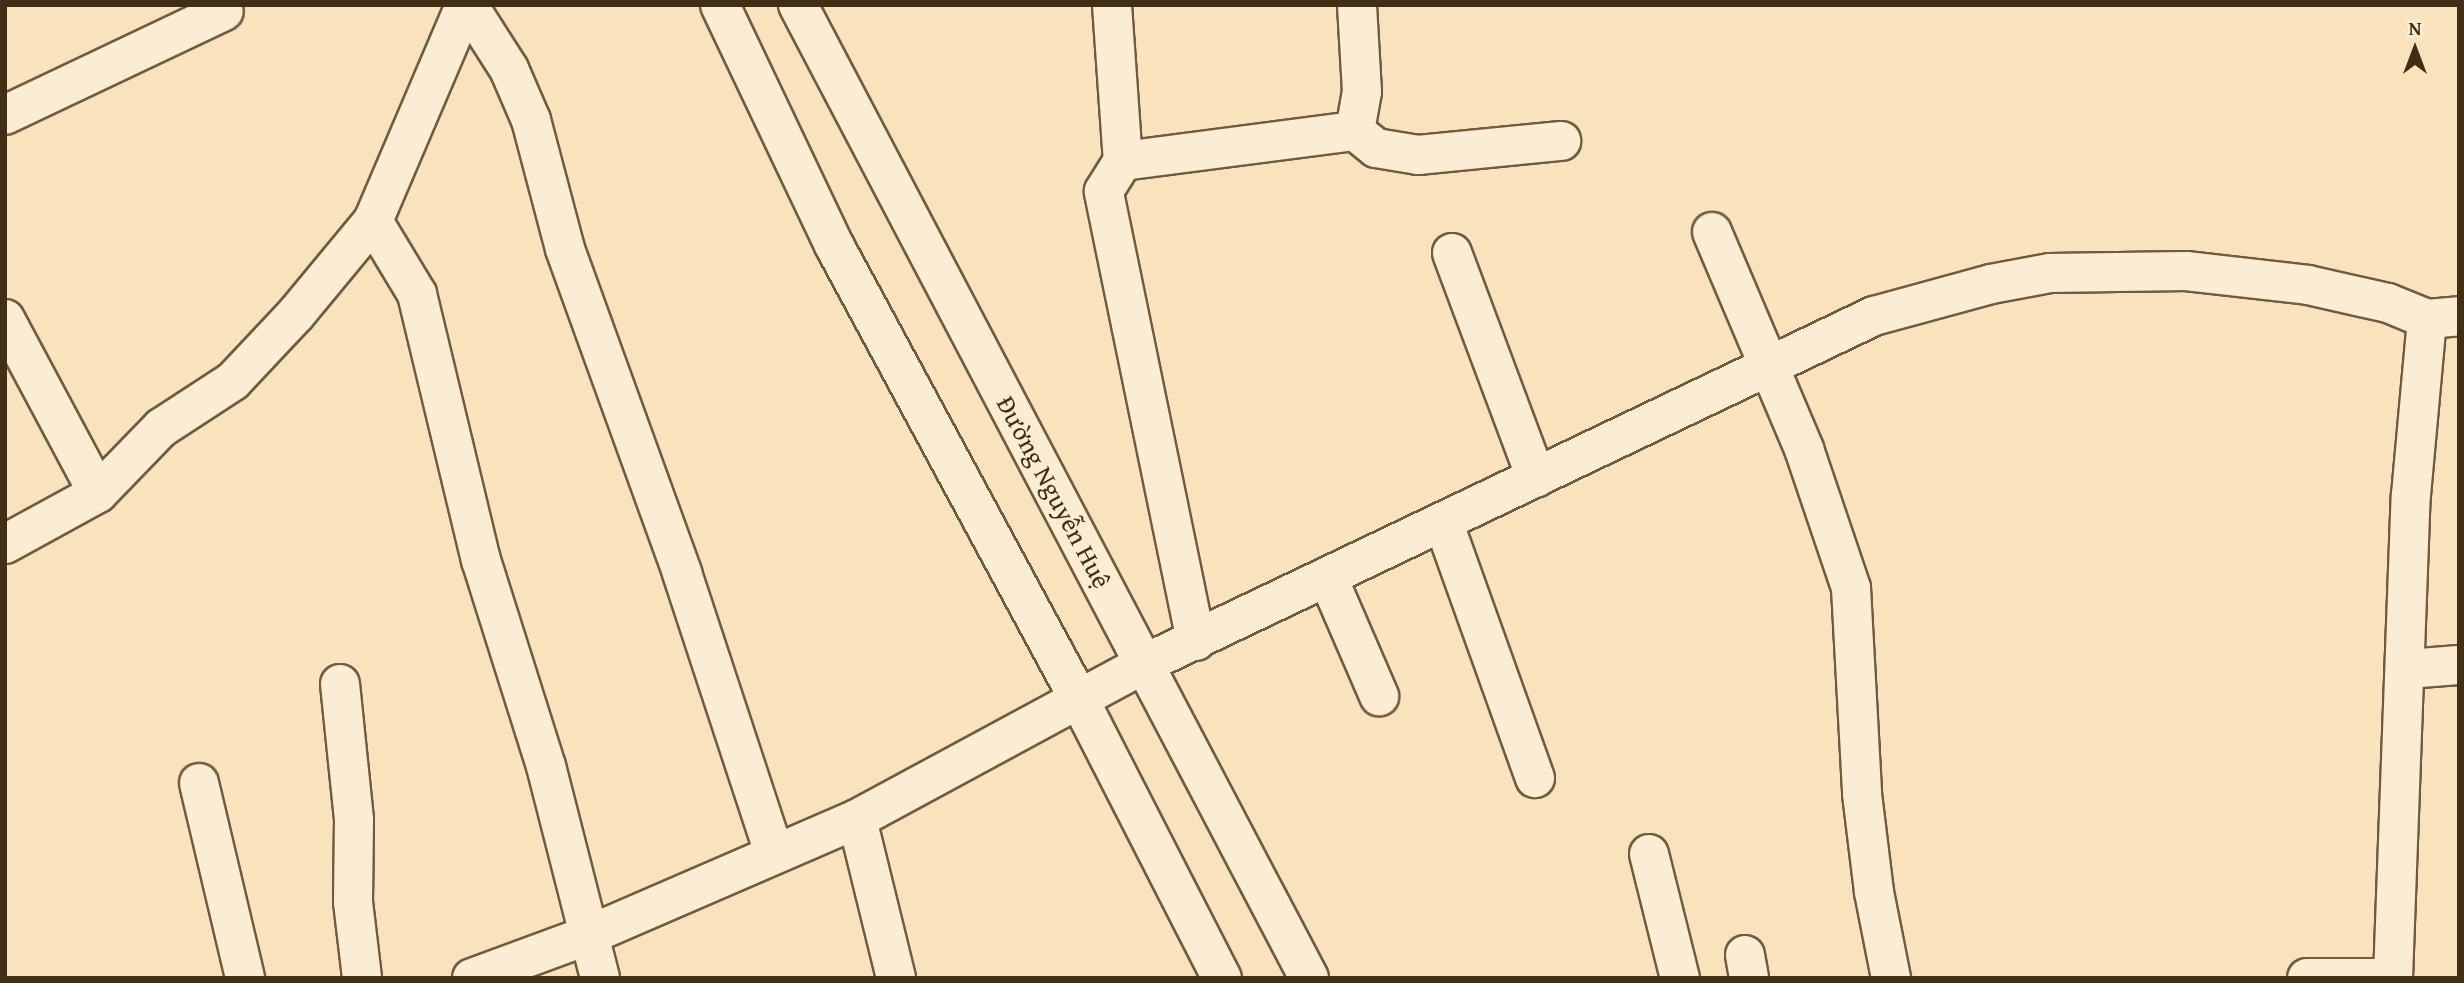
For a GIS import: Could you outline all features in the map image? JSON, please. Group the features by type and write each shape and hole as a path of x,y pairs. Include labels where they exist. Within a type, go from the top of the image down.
{"street":[{"path":"5,544 98,493 161,428 189,414 248,367 373,221 467,5"},
{"path":"467,5 509,69 531,120 565,249 682,573 774,853"},
{"path":"720,5 834,244 1079,699 1222,978"},
{"name":"Đường Nguyễn Huệ","path":"798,5 1310,978"},
{"path":"1112,5 1123,161 1104,191 1196,641"},
{"path":"1355,131 1362,92 1357,5"},
{"path":"5,115 224,11"},
{"path":"1123,161 1355,131 1376,148 1418,155 1561,141"},
{"path":"373,221 417,294 481,560 546,766 600,978"},
{"path":"1712,232 1804,449 1851,588 1862,793 1874,892 1891,978"},
{"path":"1452,253 1536,478"},
{"path":"472,978 589,935 857,819 1144,664 1444,524 1769,363 1874,316 2050,273 2186,271 2257,278 2388,303 2443,318 2411,495 2407,669 2393,978"},
{"path":"5,319 98,493"},
{"path":"1444,524 1535,778"},
{"path":"1328,578 1380,696"},
{"path":"2407,669 2459,666"},
{"path":"340,684 354,820 353,902 362,978"},
{"path":"199,783 245,978"},
{"path":"857,819 895,978"},
{"path":"1648,854 1680,978"},
{"path":"2307,978 2382,978"}]}
